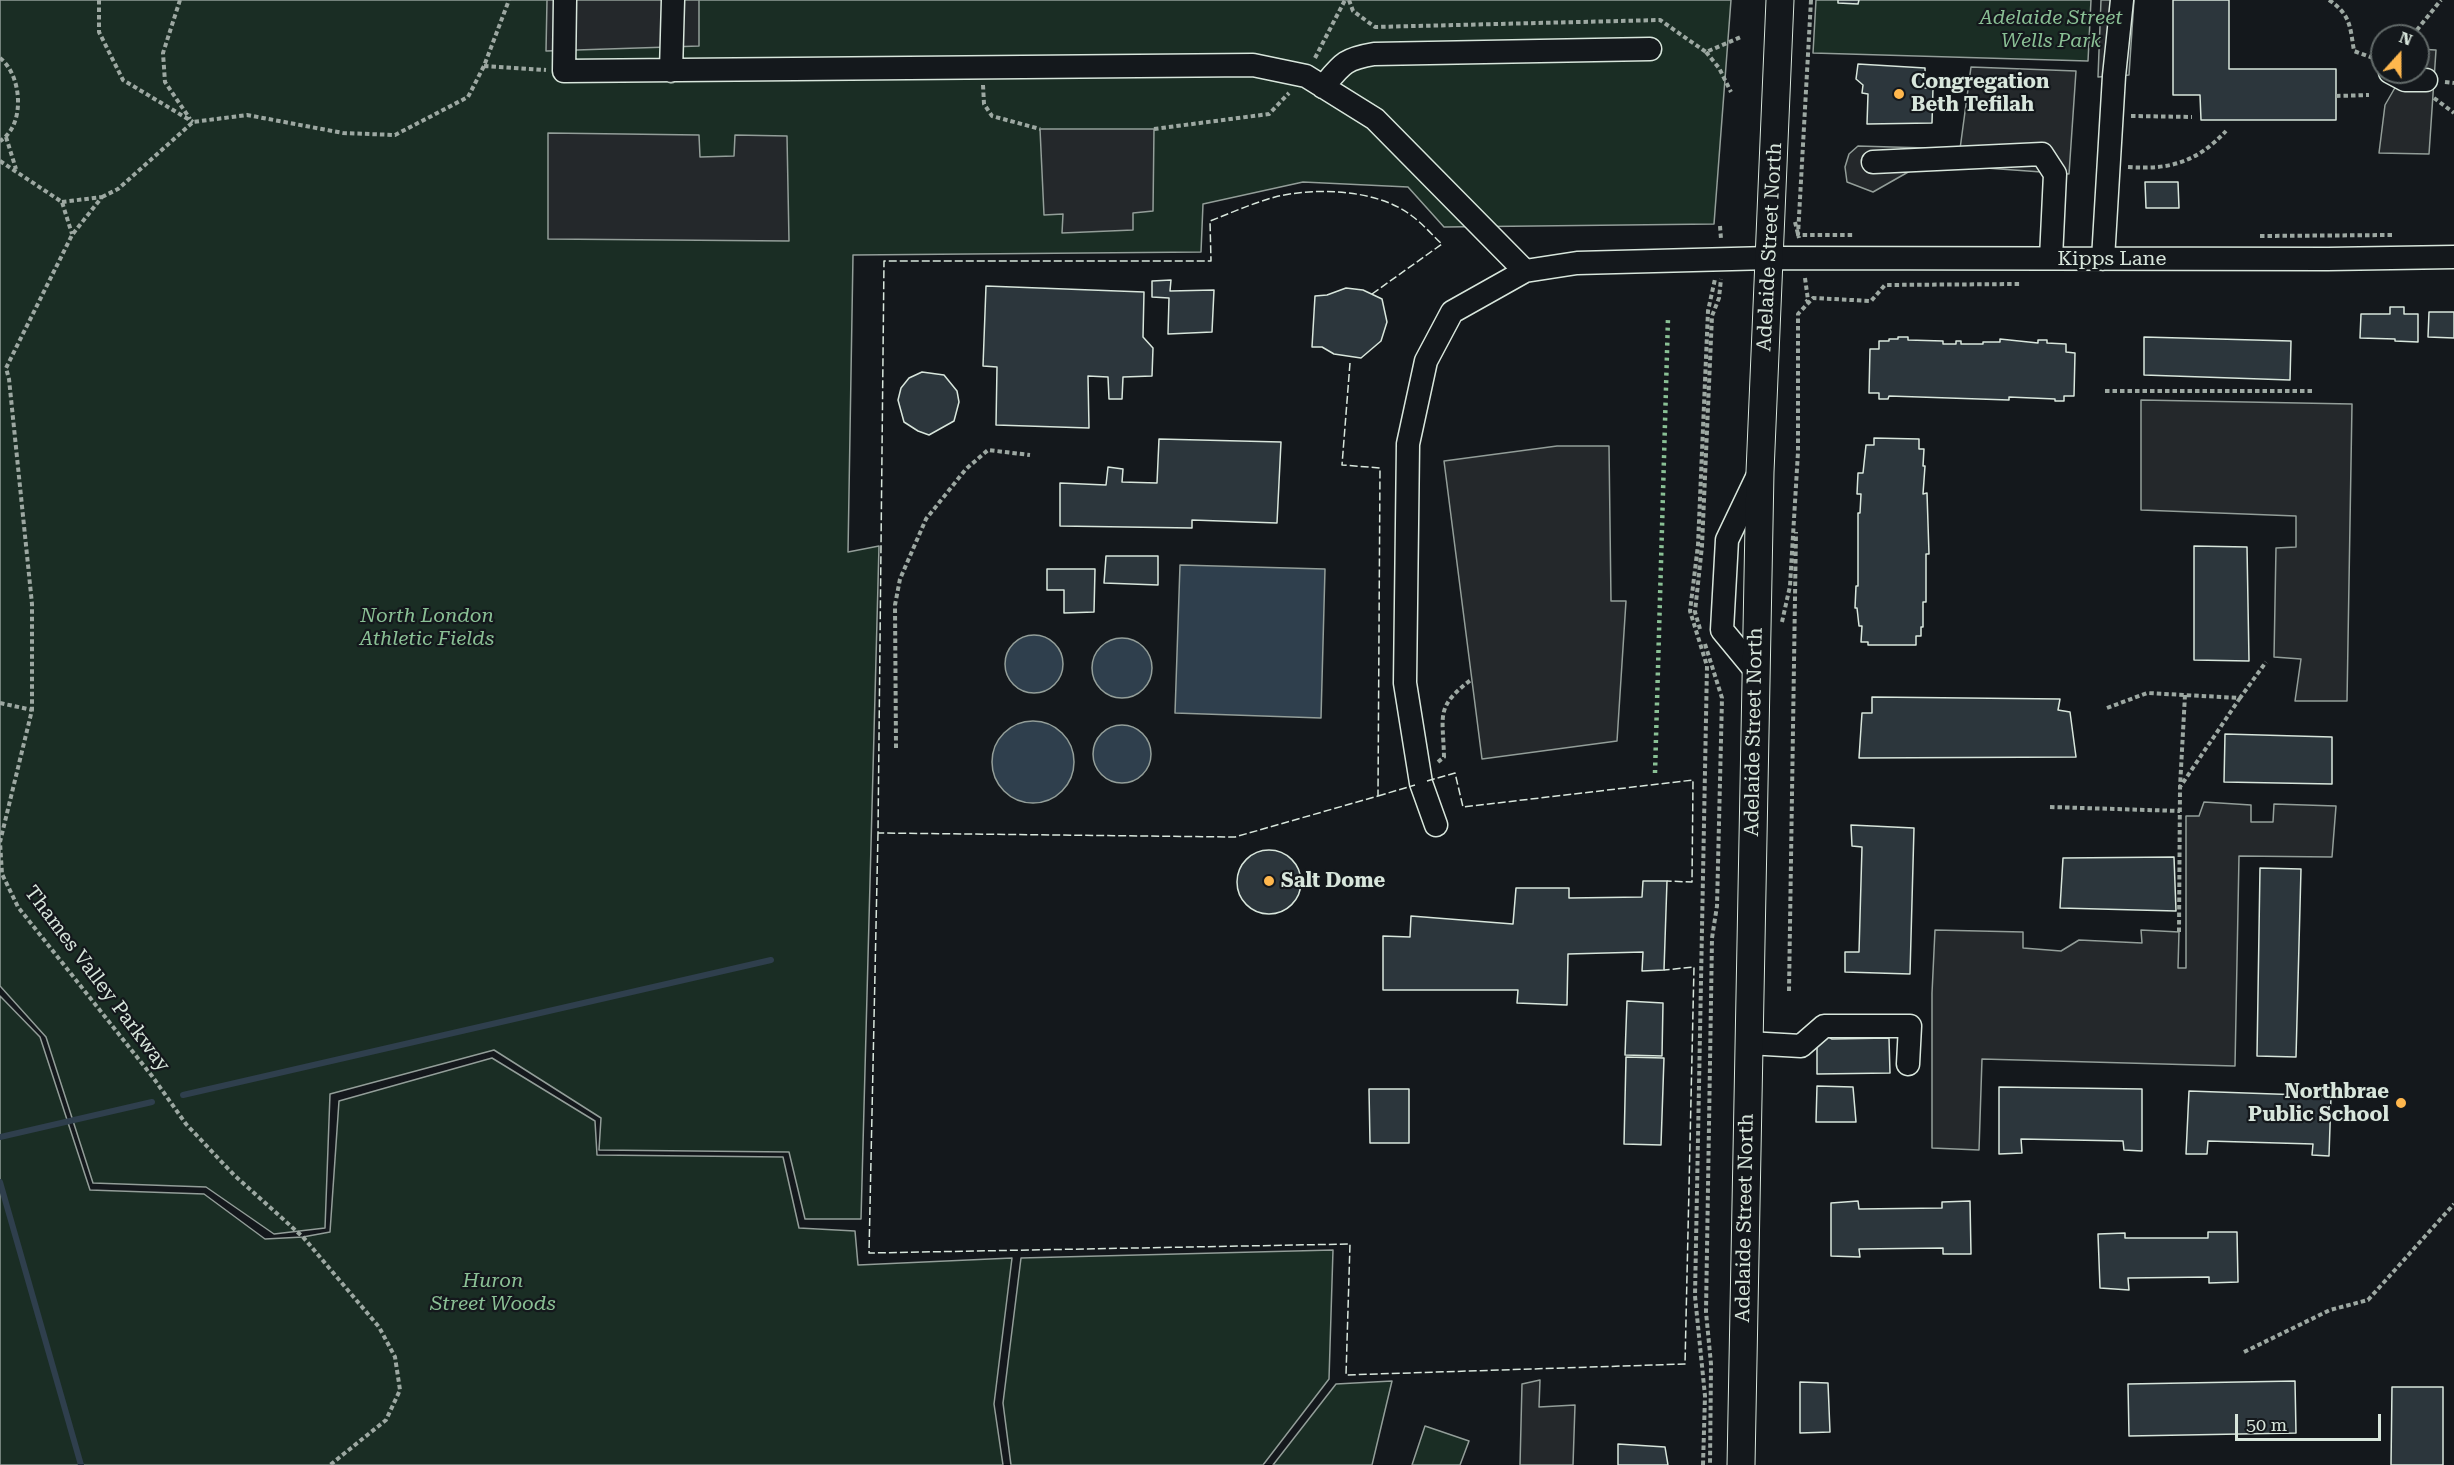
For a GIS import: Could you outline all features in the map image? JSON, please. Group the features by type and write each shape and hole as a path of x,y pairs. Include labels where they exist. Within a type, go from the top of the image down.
{"main road":[{"name":"Adelaide Street North","path":"1741,1465 1760,472 1780,0"}],"street":[{"path":"565,0 564,71 1253,65 1314,81 1375,119 1525,270 1452,312 1426,361 1407,444 1405,683 1420,776 1436,825"},
{"path":"671,70 673,0"},
{"path":"2103,258 2122,0"},
{"path":"1314,81 1352,58 1374,54 1650,49"},
{"path":"1873,162 2042,154 2055,174 2051,258"},
{"name":"Kipps Lane","path":"1525,270 1577,263 1770,258 2454,257"},
{"path":"1748,1043 1801,1046 1824,1026 1910,1026 1908,1064"}],"path":[{"path":"99,0 99,32 123,80 192,122"},
{"path":"180,0 163,53 165,82 192,122"},
{"path":"62,202 102,197 118,189 192,122 247,115 343,133 395,135 468,97 484,66 509,0"},
{"path":"1347,0 1353,11 1375,27 1660,21 1706,52 1719,68 1731,92"},
{"path":"1154,129 1269,114 1314,81 1347,0"},
{"path":"1789,991 1798,314 1808,300 1795,222 1805,0"},
{"path":"2329,0 2342,8 2348,21 2354,51 2370,57"},
{"path":"2422,24 2441,0"},
{"path":"1706,52 1741,37"},
{"path":"0,58 15,76 18,113 6,137 0,141"},
{"path":"484,66 564,71"},
{"path":"983,68 984,104 992,116 1040,129"},
{"path":"2336,96 2369,94"},
{"path":"2112,116 2192,117"},
{"path":"2110,166 2141,168 2173,166 2193,158 2214,144 2226,131"},
{"path":"6,137 16,170"},
{"path":"0,161 62,202 72,235"},
{"name":"Thames Valley Parkway","path":"102,197 72,235 6,368 9,378 32,604 32,710 0,842 2,874 18,907 152,1076 186,1124 234,1174 303,1237 379,1327 395,1357 400,1390 386,1420 330,1465"},
{"path":"1703,1465 1705,1396 1695,1296 1707,666 1690,611 1698,545 1708,311 1720,260"},
{"path":"1710,1465 1711,1364 1706,1312 1712,938 1718,906 1722,698 1695,612 1702,546 1712,316 1719,298 1720,260"},
{"path":"1798,314 1813,298 1871,301 1885,285 2021,284"},
{"path":"2105,392 2312,392"},
{"path":"896,748 895,605 900,579 926,519 953,483 988,450 1030,455"},
{"path":"1781,625 1790,586 1796,480"},
{"path":"2180,787 2266,662"},
{"path":"1420,776 1444,757 1443,708 1451,695 1472,679"},
{"path":"2107,708 2146,693 2240,698"},
{"path":"2179,932 2180,787 2185,695"},
{"path":"0,703 32,710"},
{"path":"2050,807 2180,811"},
{"path":"2244,1352 2330,1310 2368,1300 2454,1204"}],"green space":[{"name":"North London Athletic Fields","path":"0,0 1731,0 1714,224 1444,227 1408,187 1303,182 1203,204 1201,252 853,255 848,552 879,546 861,1219 805,1219 789,1152 599,1150 601,1118 494,1050 330,1094 325,1228 274,1234 206,1187 93,1183 46,1037 0,986"},
{"name":"Adelaide Street Wells Park","path":"1816,0 2091,0 2088,61 1813,53"},
{"name":"Huron Street Woods","path":"0,996 40,1037 90,1190 204,1194 265,1239 303,1237 330,1232 339,1101 492,1058 595,1121 597,1155 783,1157 799,1228 855,1231 858,1265 1012,1258 994,1404 1003,1465 0,1465"},
{"path":"1333,1250 1329,1379 1263,1465 1011,1465 1003,1403 1021,1258"},
{"path":"1392,1381 1372,1465 1273,1465 1336,1384"},
{"path":"1425,1426 1469,1441 1460,1465 1412,1465"}],"shaded area":[{"path":"547,0 699,0 699,46 546,51"},
{"path":"2101,0 2134,0 2129,75 2098,77"},
{"path":"2430,50 2436,50 2429,154 2379,153 2385,105 2397,84 2430,84"},
{"path":"1971,67 2076,71 2069,174 1986,168 1910,171 1873,192 1847,182 1845,167 1849,154 1858,146 1960,149"},
{"path":"1040,129 1154,129 1153,211 1133,213 1133,230 1062,233 1063,214 1044,215"},
{"path":"548,133 699,135 700,157 734,156 735,135 787,136 789,241 548,239"},
{"path":"2141,400 2352,404 2347,701 2295,701 2301,659 2274,657 2276,548 2296,547 2296,516 2141,510"},
{"path":"1557,446 1609,446 1611,601 1626,601 1617,741 1482,759 1444,461"},
{"path":"2204,802 2251,805 2251,822 2273,822 2274,804 2336,806 2332,857 2239,856 2235,1066 1982,1059 1979,1150 1932,1148 1932,993 1935,930 2023,932 2023,948 2061,951 2079,940 2142,943 2141,930 2179,932 2178,968 2186,968 2186,816 2199,816"},
{"path":"1540,1380 1539,1407 1575,1405 1573,1465 1520,1465 1522,1384"}],"water":[{"path":"1180,565 1325,569 1321,718 1175,713"},
{"path":"1034,635 1045,637 1058,648 1063,664 1061,675 1050,688 1034,693 1023,691 1010,680 1005,664 1007,653 1018,640"},
{"path":"1122,638 1143,647 1152,668 1143,689 1122,698 1101,689 1092,668 1101,647"},
{"path":"1033,721 1049,724 1062,733 1071,746 1074,762 1071,778 1062,791 1049,800 1033,803 1017,800 1004,791 995,778 992,762 995,746 1004,733 1017,724"},
{"path":"1116,725 1128,725 1143,733 1151,748 1151,760 1143,775 1128,783 1116,783 1101,775 1093,760 1093,748 1101,733"}],"building":[{"path":"1838,0 1859,0 1858,4 1838,3"},
{"path":"2173,0 2229,0 2229,69 2336,69 2336,120 2201,120 2200,95 2173,95"},
{"name":"Congregation Beth Tefilah","path":"1858,64 1925,68 1925,88 1933,88 1932,123 1867,124 1868,94 1862,93 1863,85 1856,79"},
{"path":"2145,182 2178,182 2179,208 2146,208"},
{"path":"1171,280 1170,291 1214,290 1212,332 1168,334 1169,298 1152,297 1152,281"},
{"path":"986,286 1144,292 1143,337 1153,348 1152,376 1123,377 1122,399 1109,399 1108,377 1088,376 1089,428 996,425 997,367 983,366"},
{"path":"1346,288 1363,290 1382,299 1387,322 1381,341 1361,358 1334,354 1322,347 1312,347 1315,296 1327,295"},
{"path":"2390,307 2404,307 2404,314 2418,314 2418,342 2360,338 2361,314 2390,314"},
{"path":"2429,312 2454,312 2454,338 2428,337"},
{"path":"1898,337 1908,337 1908,340 1943,341 1943,344 1956,344 1956,341 1961,341 1961,344 1983,344 1983,342 2000,342 2000,339 2038,343 2038,340 2047,340 2047,343 2066,344 2066,352 2075,353 2074,396 2064,396 2064,401 2009,397 2009,400 1889,396 1888,399 1879,399 1879,393 1869,393 1870,349 1879,349 1879,341 1889,341 1889,339 1898,339"},
{"path":"2144,337 2291,341 2290,380 2144,375"},
{"path":"922,372 944,375 957,391 959,402 954,421 929,435 904,422 898,400 901,388 909,378"},
{"path":"1874,438 1919,439 1919,449 1924,449 1923,494 1927,493 1929,554 1926,554 1926,602 1923,602 1923,627 1921,627 1921,636 1916,636 1916,645 1868,645 1868,642 1861,642 1862,626 1859,626 1857,608 1855,608 1856,586 1858,586 1858,513 1860,513 1861,494 1857,494 1858,473 1863,473 1866,445 1874,445"},
{"path":"1159,439 1281,442 1277,523 1192,520 1192,528 1060,526 1060,483 1106,485 1108,467 1123,469 1122,482 1157,483"},
{"path":"2194,546 2247,547 2249,661 2194,660"},
{"path":"1106,556 1158,556 1158,585 1104,583"},
{"path":"1047,569 1095,569 1094,612 1064,613 1064,590 1047,590"},
{"path":"1872,697 2060,699 2058,710 2070,712 2076,757 1859,758 1862,713 1872,713"},
{"path":"2225,734 2332,737 2332,784 2224,782"},
{"path":"1851,825 1914,828 1910,974 1845,972 1845,952 1859,952 1862,847 1852,846"},
{"name":"Salt Dome","path":"1269,850 1287,856 1295,864 1301,882 1295,900 1287,908 1269,914 1251,908 1243,900 1237,882 1243,864 1251,856"},
{"path":"2174,857 2176,911 2060,908 2063,858"},
{"path":"2260,868 2301,869 2296,1057 2257,1056"},
{"path":"1643,881 1667,881 1664,970 1642,971 1643,952 1568,954 1567,1005 1517,1003 1518,990 1383,990 1383,936 1410,937 1411,916 1513,924 1516,888 1569,888 1569,898 1642,897"},
{"path":"1627,1001 1663,1003 1662,1056 1625,1055"},
{"path":"1827,1036 1832,1039 1889,1038 1890,1073 1817,1074 1817,1046"},
{"path":"1626,1057 1664,1058 1661,1145 1624,1144"},
{"path":"1817,1086 1853,1087 1856,1122 1816,1122"},
{"path":"1999,1087 2142,1089 2142,1151 2124,1150 2123,1141 2021,1139 2022,1153 1999,1154"},
{"path":"1369,1089 1409,1089 1409,1143 1370,1143"},
{"path":"2189,1091 2331,1096 2329,1156 2312,1155 2313,1144 2208,1141 2207,1154 2186,1154"},
{"path":"1858,1201 1859,1209 1942,1208 1942,1202 1970,1201 1971,1254 1943,1254 1943,1248 1859,1249 1860,1257 1831,1256 1831,1203"},
{"path":"2208,1232 2237,1232 2238,1282 2209,1283 2209,1277 2128,1278 2129,1290 2100,1288 2098,1234 2125,1233 2125,1238 2208,1238"},
{"path":"2295,1381 2296,1433 2129,1436 2128,1384"},
{"path":"1800,1382 1828,1383 1830,1432 1800,1433"},
{"path":"2392,1387 2443,1387 2443,1465 2391,1465"},
{"path":"1618,1444 1665,1447 1668,1465 1618,1465"}],"waterway":[{"path":"183,1095 771,960"},
{"path":"0,1137 152,1102"},
{"path":"0,1182 81,1465"}],"hedge":[{"path":"1655,773 1668,318"}],"fence":[{"path":"1350,363 1342,465 1380,468 1378,796 1235,837 878,833 884,261 1211,261 1210,221 1275,197 1327,191 1364,195 1398,207 1416,219 1442,244 1372,294"},
{"path":"1427,781 1455,773 1463,807 1693,780 1692,882 1667,881"},
{"path":"1378,796 1415,785"},
{"path":"878,833 869,1253 1350,1244 1346,1375 1685,1364 1694,967 1664,970"}],"place":[{"name":"Congregation Beth Tefilah","path":"1899,94"},
{"name":"Salt Dome","path":"1269,881"},
{"name":"Northbrae Public School","path":"2401,1103"}]}
